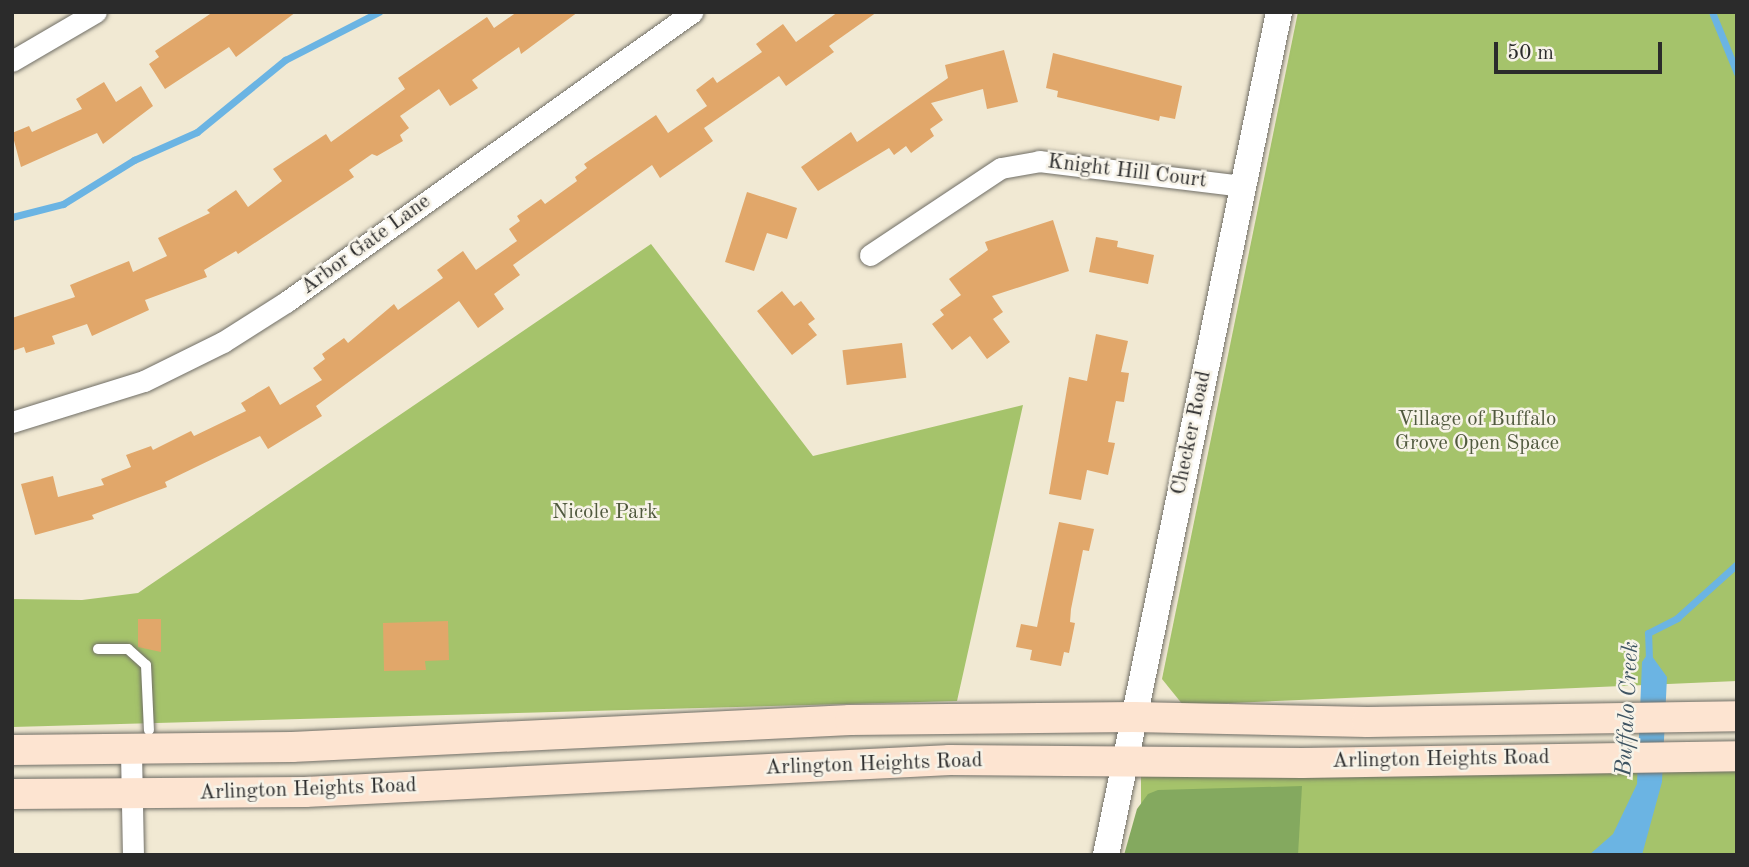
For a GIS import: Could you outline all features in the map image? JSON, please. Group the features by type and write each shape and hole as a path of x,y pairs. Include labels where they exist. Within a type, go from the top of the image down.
{"main road":[{"name":"Arlington Heights Road","path":"12,750 140,741 825,721 1133,717 1367,722 1737,716"},
{"name":"Arlington Heights Road","path":"12,794 132,796 305,792 950,760 1302,763 1737,755"}],"street":[{"path":"12,61 96,12"},
{"name":"Arbor Gate Lane","path":"12,422 144,382 222,342 286,302 692,12"},
{"name":"Checker Road","path":"1105,855 1128,760 1133,717 1279,12"},
{"name":"Knight Hill Court","path":"870,256 1000,168 1039,161 1243,186"},
{"path":"134,855 132,796 140,741"}],"lane":[{"path":"98,649 128,649 146,665 140,741"}],"green space":[{"name":"Village of Buffalo Grove Open Space","path":"1298,12 1737,12 1737,681 1183,705 1162,679"},
{"name":"Nicole Park","path":"651,244 813,456 1023,405 957,701 12,727 12,599 82,600 138,593"},
{"path":"1141,771 1737,771 1737,855 1141,855"},
{"path":"1302,786 1298,855 1124,855 1137,809 1148,794 1158,790"}],"water":[{"path":"1649,652 1667,677 1662,782 1642,855 1589,855 1613,834 1637,784 1642,662"}],"building":[{"path":"213,12 296,12 236,57 229,47 165,89 149,64 159,57 155,51"},
{"path":"517,12 578,12 521,54 519,47 472,80 478,88 450,106 439,89 400,116 409,128 400,135 403,141 377,156 372,154 349,170 354,177 238,254 236,251 204,270 207,277 145,300 149,310 92,336 87,324 52,336 55,344 26,353 24,347 12,351 12,318 75,297 70,285 129,261 133,272 167,256 158,238 210,213 207,210 236,190 248,207 282,181 273,169 326,134 331,142 405,89 398,78 487,17 494,28"},
{"path":"838,12 877,12 829,46 834,52 786,86 779,76 704,128 713,141 660,178 652,165 513,265 520,275 494,294 504,309 478,328 459,301 316,406 322,416 268,449 260,436 165,482 167,487 92,515 94,519 35,535 21,484 53,476 58,497 104,485 101,479 131,467 126,455 151,446 153,450 191,431 194,436 246,411 241,403 269,386 280,405 322,380 313,368 325,359 322,354 344,338 348,343 394,304 398,310 443,278 437,270 463,251 476,270 517,241 509,229 520,221 517,216 541,199 545,204 577,181 575,177 587,168 584,164 656,115 668,133 707,106 696,90 713,77 717,83 762,52 756,44 783,24 796,42"},
{"path":"1004,50 1018,102 987,109 983,89 931,103 943,120 930,129 934,136 911,153 906,146 894,155 889,148 818,191 801,167 851,132 857,142 948,78 945,65"},
{"path":"1053,53 1182,86 1175,119 1160,116 1159,121 1057,97 1058,91 1046,88"},
{"path":"104,82 116,102 141,86 153,106 103,144 97,133 21,167 12,133 29,126 32,132 82,109 76,99"},
{"path":"747,192 797,208 787,239 767,233 754,271 725,262"},
{"path":"1053,220 1069,271 992,296 1003,312 993,319 1010,342 987,359 970,336 952,350 932,324 944,315 940,310 961,295 949,279 988,250 985,242"},
{"path":"1096,237 1118,241 1117,247 1154,255 1148,284 1089,272"},
{"path":"782,291 794,306 801,301 815,319 808,324 817,335 792,355 757,311"},
{"path":"1096,334 1128,341 1121,372 1129,373 1124,402 1116,401 1108,442 1115,443 1108,475 1087,470 1081,500 1049,494 1069,377 1087,381"},
{"path":"902,343 906,378 847,385 842,350"},
{"path":"1059,522 1094,529 1089,551 1083,550 1071,609 1070,622 1075,623 1069,653 1064,652 1061,666 1030,660 1032,650 1016,647 1021,624 1037,627"},
{"path":"138,619 161,619 161,652 138,647"},
{"path":"448,621 449,660 425,661 426,670 384,671 383,623"}],"waterway":[{"path":"12,217 63,204 134,160 197,132 285,60 379,12"},
{"name":"Buffalo Creek","path":"1712,12 1737,73"},
{"name":"Buffalo Creek","path":"1649,659 1648,633 1677,618 1737,564"}]}
